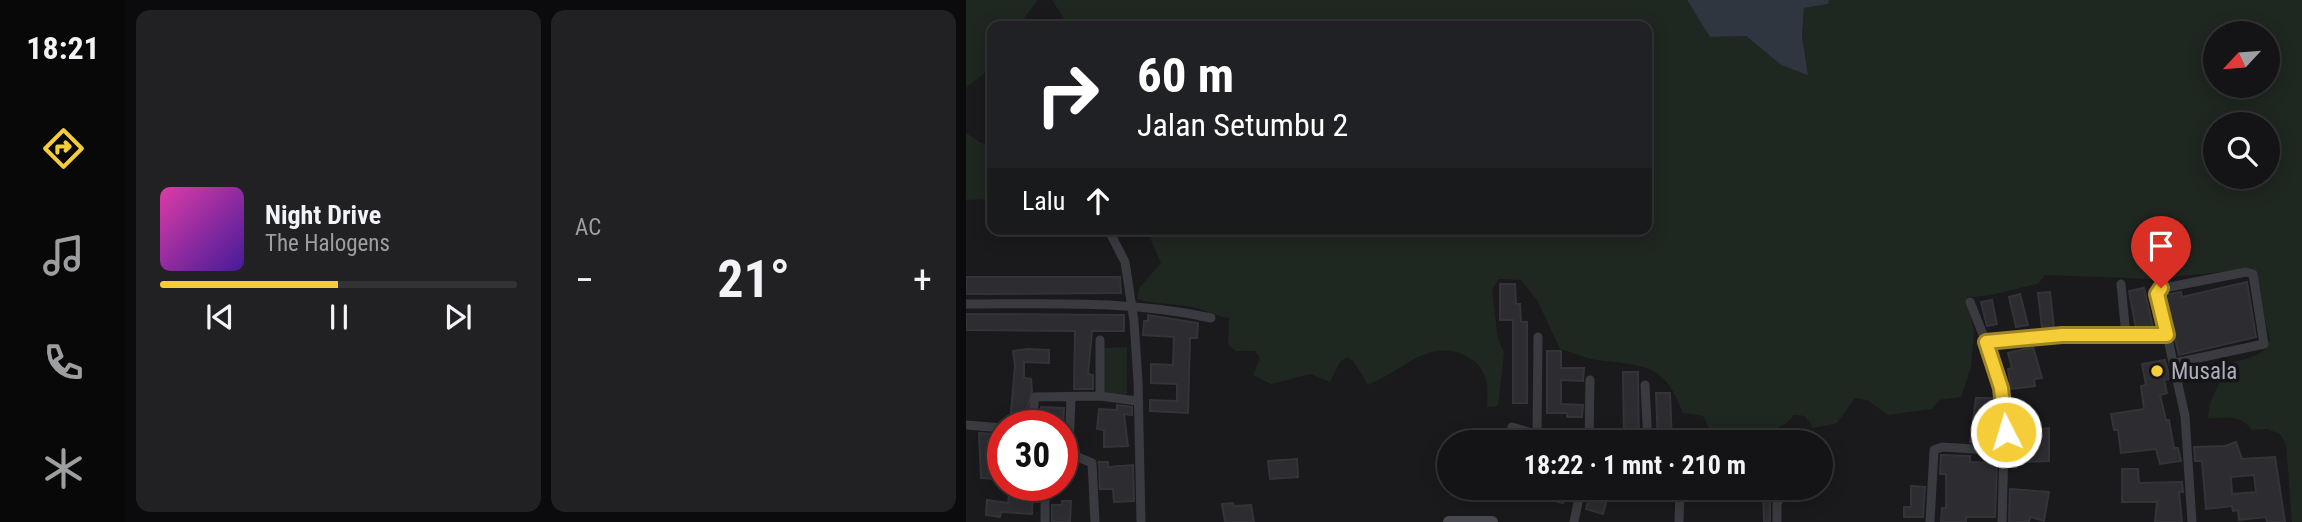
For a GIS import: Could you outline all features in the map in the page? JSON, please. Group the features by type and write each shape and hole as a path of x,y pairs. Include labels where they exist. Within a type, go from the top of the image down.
{"main road":[{"path":"1449,522 1492,522"}],"street":[{"path":"1111,235 1125,262 1136,345 1141,522"},
{"path":"2175,363 2264,344 2253,274 2246,272 2159,289 2185,416 2192,522"},
{"path":"2121,284 2123,335"},
{"path":"1970,302 1986,342 2005,412 2002,522"},
{"path":"966,304 1159,307 1210,318"},
{"path":"1986,342 2062,335 2167,335"},
{"path":"1538,337 1538,430"},
{"path":"1100,340 1100,396"},
{"path":"1589,430 1590,380"},
{"path":"1645,385 1647,430"},
{"path":"1033,410 1035,397 1100,396 1137,401"},
{"path":"1071,397 1069,450 1073,455 1092,463 1095,522"},
{"path":"966,425 987,427"},
{"path":"1512,427 1525,430"},
{"path":"1930,522 1934,450 1942,447 2006,452"},
{"path":"1574,522 1579,500"},
{"path":"1679,522 1680,500"},
{"path":"1777,522 1779,500"},
{"path":"1045,501 1045,522"}],"shaded area":[{"path":"966,0 1038,0 1022,21 987,21 987,71 966,88"},
{"path":"1052,0 1687,0 1710,37 1746,36 1781,65 1808,74 1802,36 1804,8 1827,4 1829,0 2302,0 2302,522 2292,522 2286,444 2280,434 2267,429 2252,430 2237,419 2208,418 2210,403 2224,365 2263,351 2270,340 2253,269 2152,279 2045,275 2038,284 1967,297 1974,332 1971,367 1961,397 1939,400 1932,409 1888,415 1867,400 1855,398 1837,423 1813,428 1805,416 1794,415 1773,430 1711,430 1703,416 1683,413 1676,396 1660,375 1640,366 1592,359 1560,349 1537,300 1521,280 1499,279 1492,290 1498,339 1504,353 1498,406 1487,407 1484,374 1471,359 1457,352 1443,351 1418,357 1368,385 1354,362 1347,357 1340,362 1330,382 1310,374 1271,384 1253,375 1260,358 1255,351 1236,351 1228,345 1229,318 1192,307 1137,299 1139,288 1161,263 1149,235 1652,235 1652,21 1064,21"},
{"path":"1687,0 1829,0 1828,4 1804,8 1802,36 1808,75 1781,65 1746,36 1710,37"},
{"path":"966,133 987,144 987,199 966,200"},
{"path":"1127,347 1127,394 1104,393 1103,348"}],"building":[{"path":"966,277 1120,277 1121,293 966,294"},
{"path":"2247,282 2256,337 2179,355 2164,295 2181,292 2182,297"},
{"path":"1500,284 1515,284 1516,304 1520,304 1521,322 1527,322 1527,403 1513,403 1513,320 1500,320"},
{"path":"2144,288 2153,327 2136,329 2129,291"},
{"path":"2050,292 2054,327 2042,328 2038,293"},
{"path":"2020,294 2028,325 2016,327 2009,297"},
{"path":"1992,300 1997,324 1987,326 1981,302"},
{"path":"966,314 1124,315 1124,331 1092,331 1088,374 1093,375 1093,389 1074,389 1075,331 966,330"},
{"path":"1148,315 1198,323 1197,338 1190,338 1188,413 1150,411 1150,400 1177,401 1177,384 1151,383 1151,364 1173,365 1174,337 1143,335 1144,321 1148,321"},
{"path":"2033,347 2042,378 2034,379 2035,386 2011,389 2008,369 2012,368 2008,353"},
{"path":"1049,350 1049,363 1024,362 1024,378 1031,379 1032,391 1027,410 1011,410 1015,365 1013,351"},
{"path":"1547,351 1561,351 1561,368 1584,368 1583,381 1561,380 1561,404 1583,405 1582,417 1567,417 1567,413 1547,413"},
{"path":"2165,360 2170,379 2164,380 2167,393 2160,395 2166,420 2169,420 2174,448 2178,448 2181,461 2160,464 2156,449 2121,453 2118,430 2114,430 2111,414 2144,409 2141,386 2146,385 2142,364"},
{"path":"1623,372 1638,372 1639,430 1624,430"},
{"path":"1656,393 1670,393 1671,430 1657,430"},
{"path":"1976,398 1992,398 1992,414 1998,414 1997,443 1970,442"},
{"path":"1117,405 1132,407 1132,415 1124,414 1128,446 1104,447 1104,430 1097,429 1099,409 1117,410"},
{"path":"1041,407 1064,408 1064,410 1040,410"},
{"path":"2049,428 2049,461 2022,462 2021,430"},
{"path":"979,433 987,434 987,478 981,478"},
{"path":"2236,442 2242,459 2275,457 2285,522 2267,522 2266,517 2239,520 2238,510 2233,511 2232,506 2206,509 2202,461 2195,461 2194,447 2225,446","holes":["2254,475 2256,492 2232,494 2231,477"]},
{"path":"1941,455 1970,456 1970,462 1997,463 1995,517 1966,517 1966,522 1941,522 1942,508 1946,508 1946,474 1940,474"},
{"path":"1297,459 1298,477 1270,479 1268,461"},
{"path":"1099,462 1108,462 1108,467 1133,465 1134,501 1114,502 1113,489 1100,489"},
{"path":"2122,469 2138,469 2139,483 2182,482 2183,492 2179,492 2182,522 2155,522 2157,502 2122,502"},
{"path":"1911,486 1925,487 1923,517 1904,517 1904,507 1911,507"},
{"path":"2010,489 2049,492 2044,521 2030,517 2029,522 2009,522"},
{"path":"987,500 1008,503 1032,501 1032,514 1001,512 1000,517 986,515"},
{"path":"1588,500 1607,500 1603,514 1586,509"},
{"path":"1763,500 1771,500 1770,522 1764,522"},
{"path":"1062,501 1071,501 1070,522 1052,522 1052,505 1062,505"},
{"path":"1233,503 1234,506 1251,505 1254,522 1225,522 1222,504"}],"place":[{"name":"Musala","path":"2157,371"}],"route":[{"path":"2006,432 2001,388 1986,342 2062,335 2167,335 2157,294 2161,288"}]}
